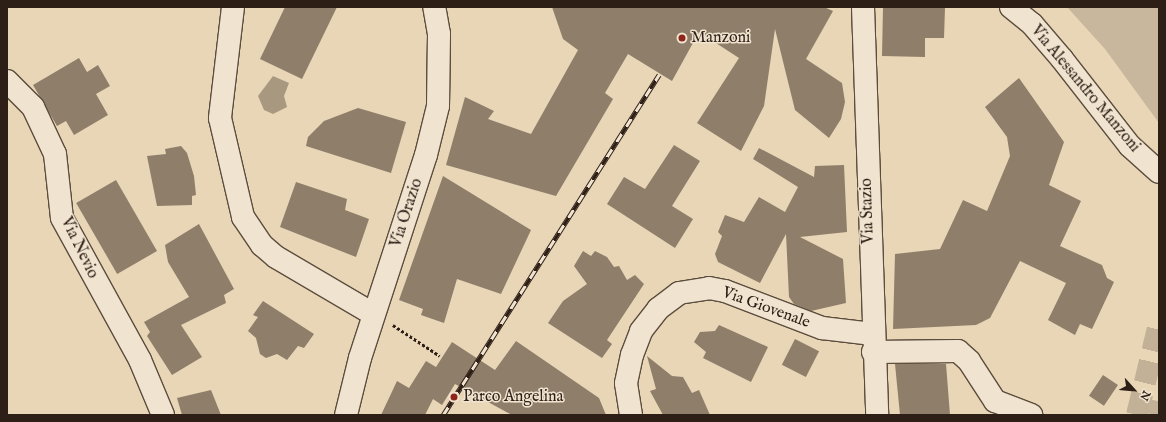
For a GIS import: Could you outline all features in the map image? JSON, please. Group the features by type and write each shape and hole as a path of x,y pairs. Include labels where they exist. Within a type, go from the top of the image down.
{"street":[{"path":"234,7 220,118 231,177 243,217 262,246 276,257 381,318"},
{"name":"Via Orazio","path":"346,415 381,318 426,156 438,106 439,34 434,7"},
{"name":"Via Stazio","path":"863,7 873,343 877,415"},
{"name":"Via Alessandro Manzoni","path":"1011,7 1032,24 1062,59 1130,146 1159,172"},
{"name":"Via Nevio","path":"7,81 33,106 54,154 62,218 140,360 163,415"},
{"name":"Via Giovenale","path":"631,415 626,383 632,355 641,332 658,309 679,293 708,288 725,291 822,328 873,343 958,351 969,361 995,401 1031,415"}],"path":[{"path":"381,318 440,356"}],"shaded area":[{"path":"1067,7 1159,7 1159,123 1105,49"},
{"path":"273,76 289,83 284,96 287,107 273,114 264,110 258,96"}],"building":[{"path":"285,7 337,7 302,79 260,59"},
{"path":"552,7 824,7 833,11 806,59 842,83 845,102 841,119 829,138 795,110 775,29 764,106 741,151 697,123 739,58 699,32 672,81 628,54 605,93 613,99 556,196 446,165 465,97 494,111 488,119 531,134 578,50 563,39"},
{"path":"883,7 945,8 944,38 925,38 925,57 882,56"},
{"path":"79,58 87,72 98,65 110,86 96,94 108,115 74,135 66,121 57,126 33,85"},
{"path":"1019,78 1064,142 1049,185 1081,201 1060,246 1102,265 1107,278 1114,282 1092,329 1080,324 1075,335 1048,320 1066,283 1020,261 990,318 976,325 893,329 895,254 940,249 963,200 987,211 1010,156 1007,137 985,107"},
{"path":"358,108 406,122 391,173 306,146 308,137 324,121"},
{"path":"674,145 700,161 672,206 693,219 675,248 607,204 624,177 645,189"},
{"path":"181,146 187,153 194,176 196,195 192,196 192,205 157,206 147,156 166,154 165,149"},
{"path":"759,148 814,177 815,166 844,165 847,232 800,237 843,259 846,303 811,311 794,304 789,297 786,234 760,283 718,262 715,254 722,236 718,232 725,215 744,222 759,197 785,212 798,187 753,159"},
{"path":"443,176 531,230 501,294 457,279 444,323 421,315 423,309 399,300"},
{"path":"116,180 157,251 117,274 76,203"},
{"path":"296,182 347,199 345,210 369,219 356,257 280,227"},
{"path":"199,224 234,289 224,295 226,303 181,325 202,357 172,375 147,336 150,332 144,322 189,297 168,262 165,245"},
{"path":"583,251 591,256 595,251 607,257 614,267 619,266 627,280 635,275 644,284 607,340 612,344 602,358 548,323 563,301 587,284 574,266"},
{"path":"263,301 314,334 304,348 298,346 287,360 277,354 266,358 260,354 256,338 248,331 258,317 253,315"},
{"path":"719,325 768,347 751,382 703,358 706,352 694,342 700,332 715,331"},
{"path":"795,339 819,351 806,377 782,365"},
{"path":"516,341 599,398 606,415 512,415 455,384 442,405 433,399 425,415 381,415 397,381 409,388 426,361 436,367 452,342 495,370"},
{"path":"647,356 672,376 683,377 692,393 699,390 710,415 663,415 650,391 656,389"},
{"path":"895,364 946,364 950,415 900,415"},
{"path":"1103,375 1118,385 1104,406 1089,396"},
{"path":"211,390 221,415 182,415 177,398"}],"tunnel":[{"path":"1137,415 1159,324"},
{"path":"1156,415 1159,401"}],"railway":[{"path":"443,415 659,75"}],"place":[{"name":"Manzoni","path":"682,38"},
{"name":"Parco Angelina","path":"454,397"}]}
